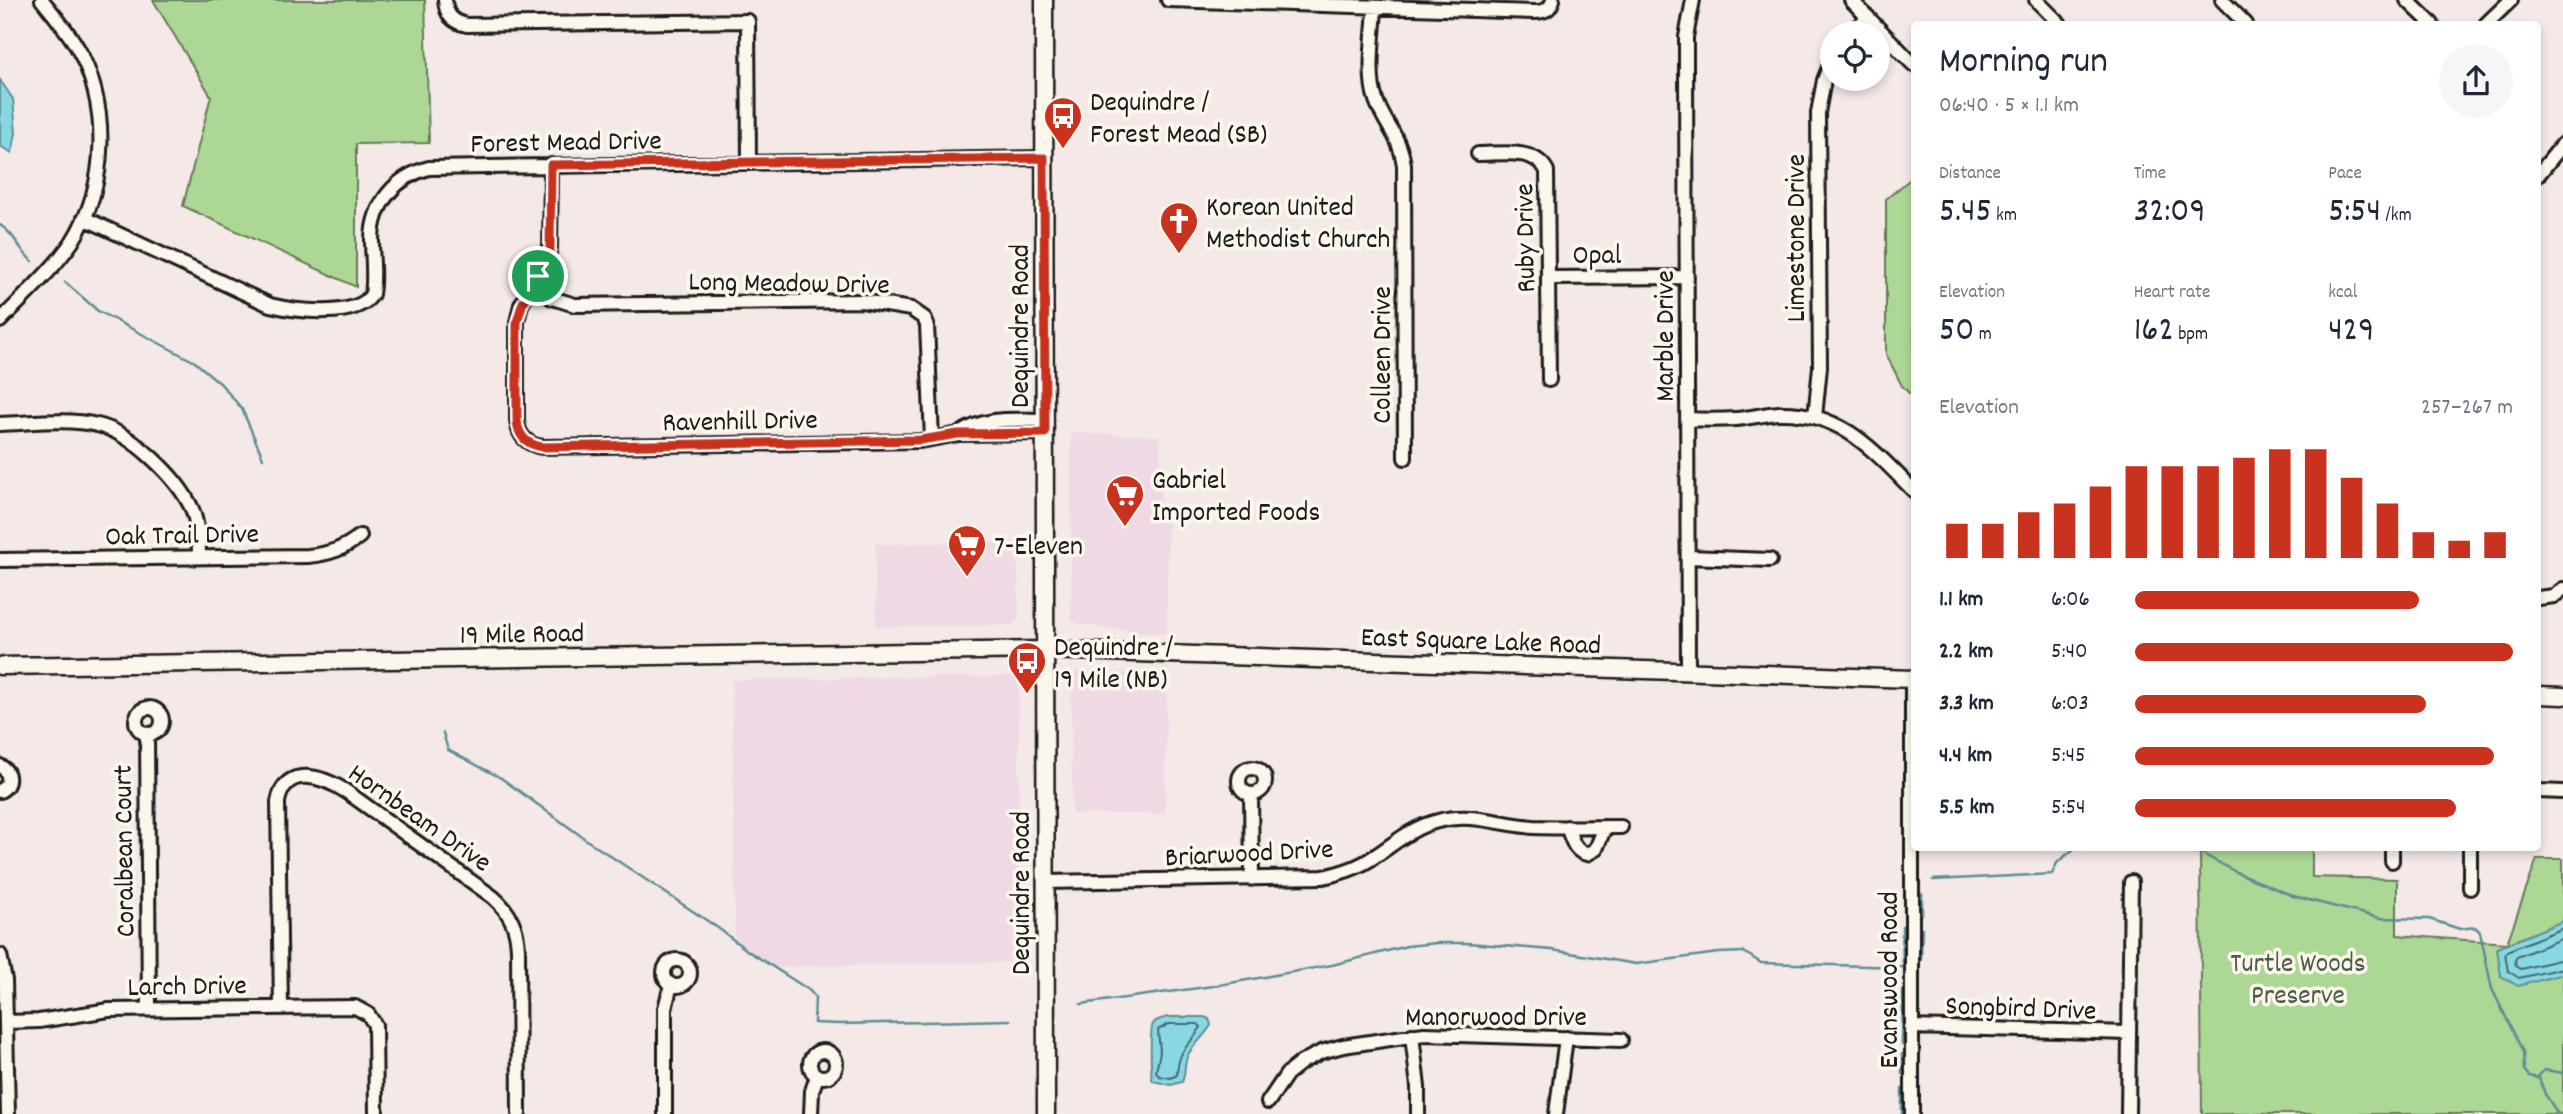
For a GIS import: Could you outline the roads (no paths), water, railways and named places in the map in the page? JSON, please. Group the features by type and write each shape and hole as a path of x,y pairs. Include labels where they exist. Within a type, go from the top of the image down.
{"main road":[{"name":"Dequindre Road","path":"1044,0 1046,1114"},
{"name":"19 Mile Road","path":"0,666 1045,650"},
{"name":"East Square Lake Road","path":"1045,650 1911,678"},
{"path":"2541,695 2563,696"}],"street":[{"path":"0,321 57,262 72,240 93,193 99,160 100,129 91,78 77,48 42,0"},
{"path":"444,0 450,18 467,25 748,21 749,162"},
{"path":"1168,0 1542,12 1549,8 1553,0"},
{"name":"Marble Drive","path":"1688,672 1686,37 1693,0"},
{"path":"1851,0 1911,62"},
{"path":"2036,0 2057,21"},
{"path":"2222,0 2243,21"},
{"path":"2407,0 2429,21"},
{"path":"2489,21 2511,0"},
{"name":"Colleen Drive","path":"1375,7 1374,94 1379,108 1399,141 1404,165 1405,458"},
{"path":"1865,21 1868,18"},
{"name":"Limestone Drive","path":"1815,417 1819,368 1818,113 1822,91"},
{"path":"2541,171 2563,144"},
{"name":"Ruby Drive","path":"1478,154 1529,155 1544,164 1548,180 1549,380"},
{"name":"Forest Mead Drive","path":"84,218 270,305 298,310 344,310 362,306 372,294 372,239 376,218 384,198 399,182 417,171 436,167 1044,158"},
{"path":"533,286 547,261 550,249 551,165"},
{"name":"Opal","path":"1549,278 1687,277"},
{"name":"Ravenhill Drive","path":"533,286 522,305 517,322 517,427 529,443 543,447 932,439 958,434 974,424 986,421 1045,427"},
{"name":"Long Meadow Drive","path":"533,286 552,298 575,305 862,301 911,309 924,318 927,325 932,439"},
{"path":"1687,419 1738,419 1781,413 1815,417 1841,426 1856,436 1911,488"},
{"path":"0,424 85,423 110,429 130,440 171,479 187,500 196,521 199,557"},
{"name":"Oak Trail Drive","path":"0,560 322,555 342,549 360,536"},
{"path":"1688,557 1770,560"},
{"path":"2541,598 2554,596 2563,589"},
{"name":"Coralbean Court","path":"146,734 149,1009"},
{"path":"0,766 9,778 0,791"},
{"name":"Hornbeam Drive","path":"281,1007 278,802 284,785 290,780 306,777 336,785 493,897 512,919 518,949 519,1114"},
{"path":"2541,792 2563,792"},
{"path":"1251,794 1252,879"},
{"name":"Briarwood Drive","path":"1045,882 1306,878 1338,874 1364,863 1421,826 1450,818 1478,818 1522,825 1621,827"},
{"path":"1567,827 1577,850 1587,854 1596,849 1605,827"},
{"name":"Evanswood Road","path":"1912,851 1912,1114"},
{"path":"2392,851 2392,861"},
{"path":"2470,851 2470,888"},
{"path":"2128,1114 2132,881"},
{"path":"0,955 5,980 8,1114"},
{"path":"665,1114 664,1008 671,985"},
{"name":"Larch Drive","path":"6,1022 39,1021 99,1011 149,1009 347,1006 362,1009 375,1025 376,1114"},
{"name":"Songbird Drive","path":"1911,1027 2129,1033"},
{"name":"Manorwood Drive","path":"1268,1102 1287,1074 1313,1056 1343,1046 1412,1035 1448,1034 1621,1040"},
{"path":"1412,1035 1418,1114"},
{"path":"1556,1114 1566,1038"},
{"path":"811,1114 817,1076"}],"water":[{"path":"0,80 13,99 16,133 12,153 0,146"},
{"path":"2563,921 2563,974 2518,986 2501,976 2497,948"},
{"path":"1168,1017 1204,1017 1209,1019 1211,1025 1189,1053 1182,1082 1171,1085 1153,1081 1151,1062 1153,1024"}],"waterway":[{"path":"0,225 32,261"},
{"path":"65,282 98,311 195,362 221,384 242,409 263,458"},
{"path":"443,733 448,750 501,778 588,841 809,990 815,997 814,1023 1010,1020"},
{"path":"1933,880 2052,874 2057,863 2071,851"},
{"path":"2180,851 2201,853 2236,872 2293,896 2380,918 2429,919 2460,929 2475,927 2480,932 2492,989 2523,1052 2524,1070 2529,1076 2539,1078 2545,1094 2558,1114"},
{"path":"1922,894 1922,914"},
{"path":"1081,1004 1213,986 1332,965 1407,946 1436,943 1552,950 1636,964 1744,952 1761,963 1903,967 1902,926"},
{"path":"1921,960 1922,928"},
{"path":"1902,1045 1903,990"},
{"path":"1902,1054 1902,1074"},
{"path":"2537,1078 2544,1070 2563,1073"},
{"path":"1902,1089 1902,1114"}],"place":[{"name":"Dequindre / Forest Mead (SB)","path":"1063,150"},
{"name":"Korean United Methodist Church","path":"1179,255"},
{"name":"Gabriel Imported Foods","path":"1125,528"},
{"name":"7-Eleven","path":"967,578"},
{"name":"Dequindre / 19 Mile (NB)","path":"1027,695"}],"park label":[{"name":"Turtle Woods Preserve","path":"2298,977"}]}
